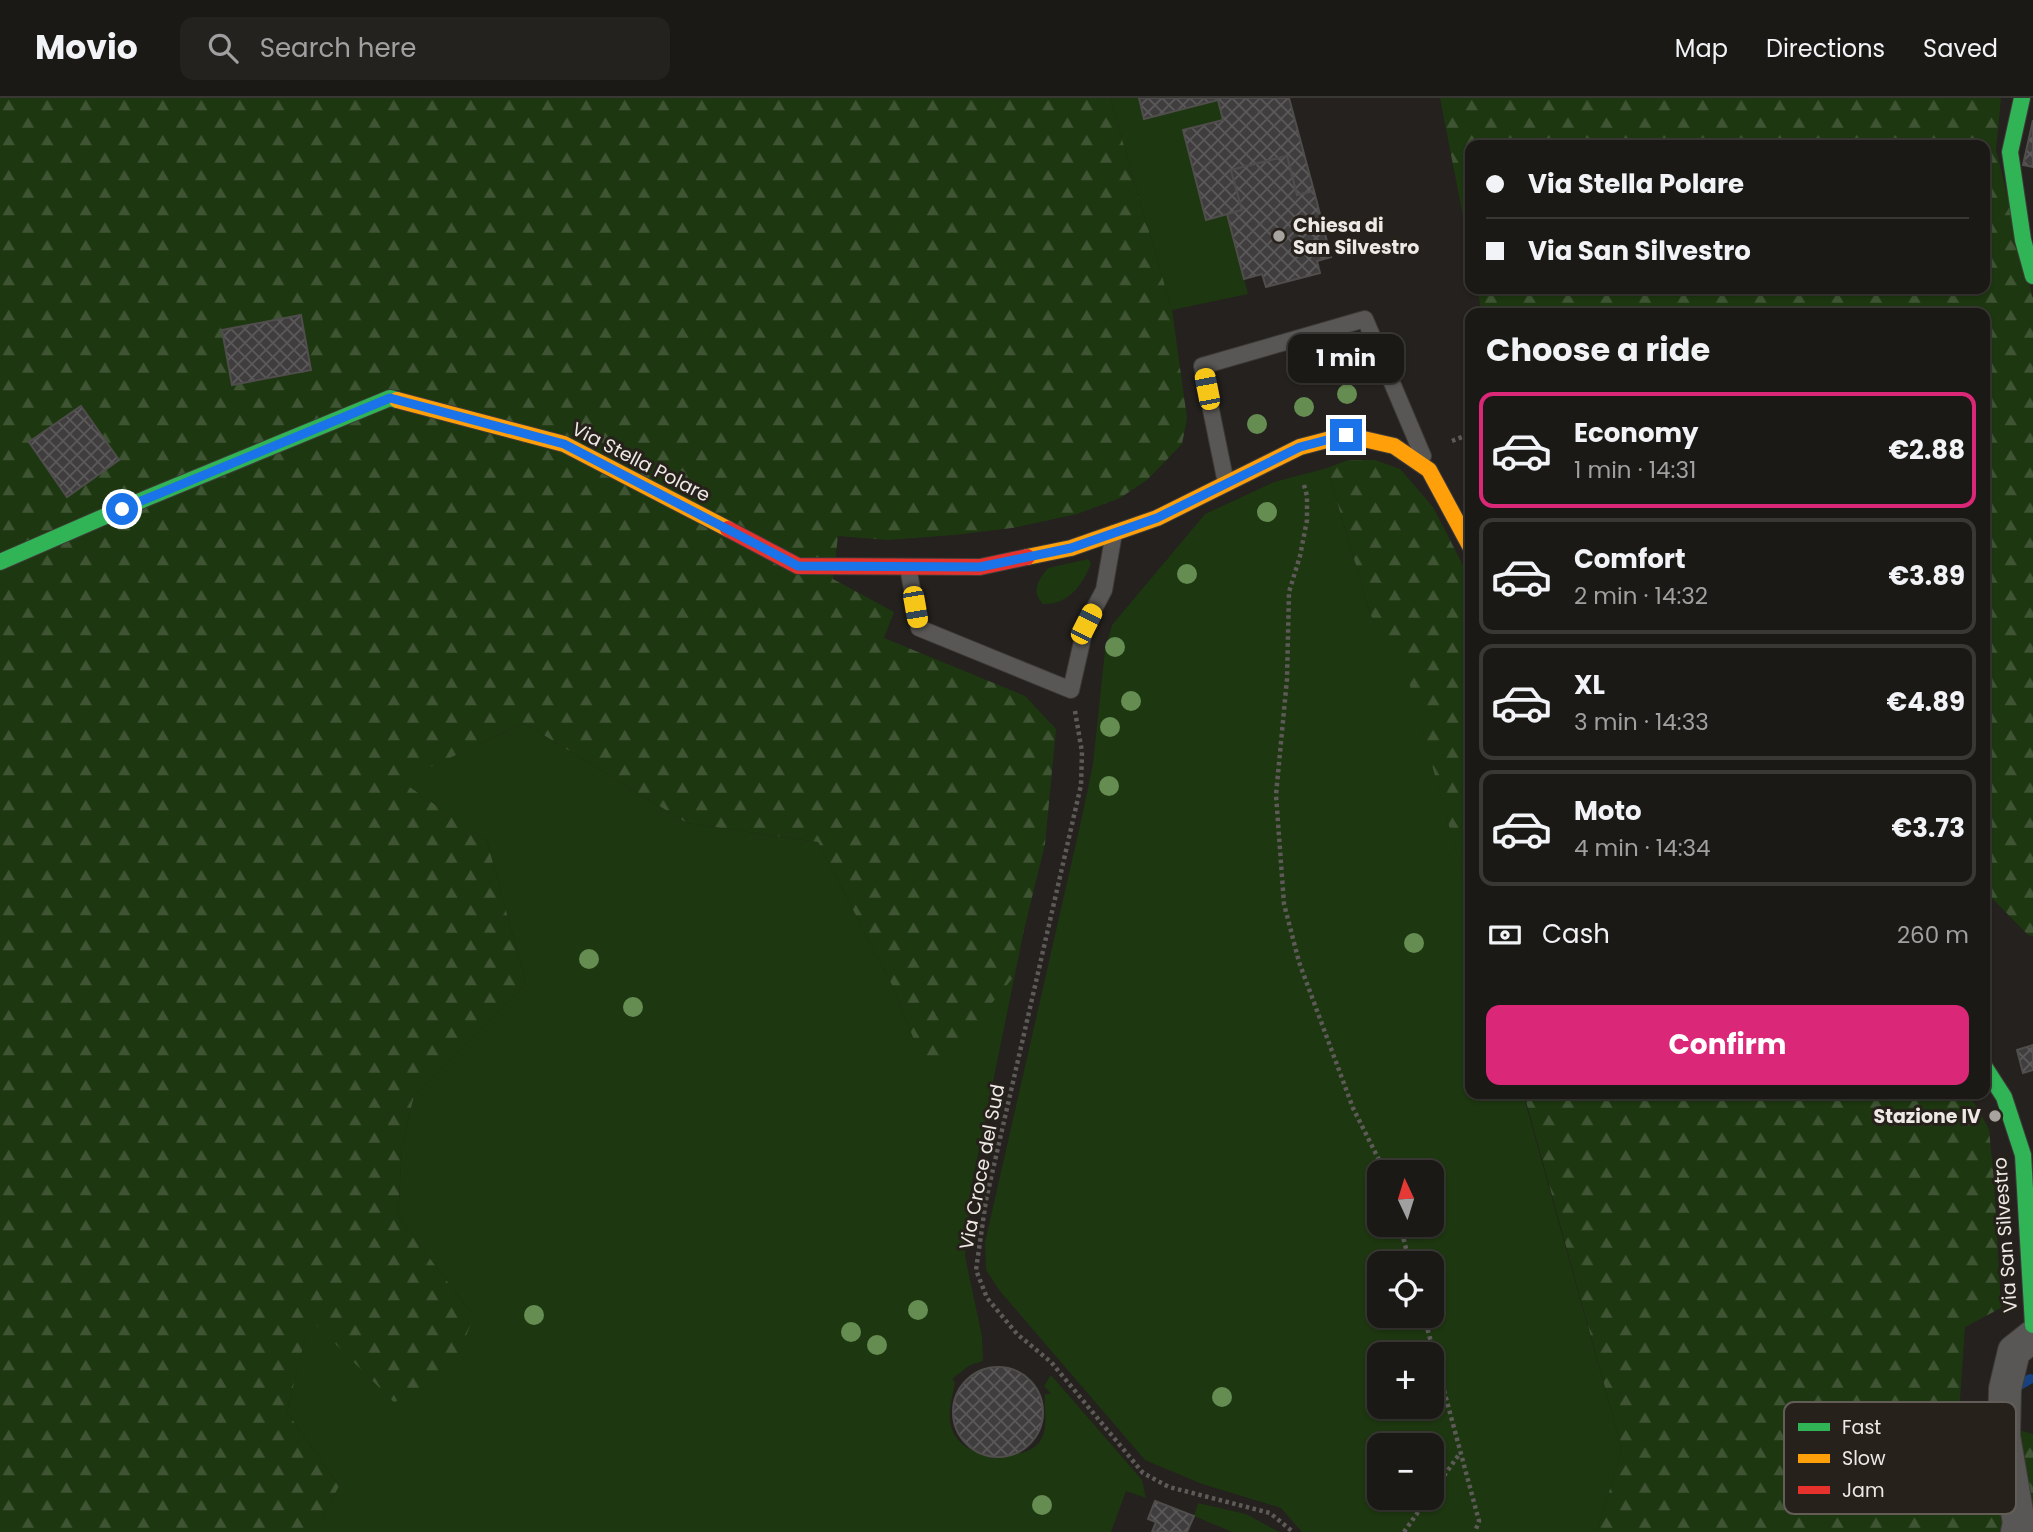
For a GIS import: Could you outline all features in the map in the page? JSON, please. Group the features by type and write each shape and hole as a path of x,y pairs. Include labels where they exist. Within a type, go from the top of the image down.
{"street":[{"path":"2022,98 2010,152 2022,240 2033,276"},
{"name":"Via Stella Polare","path":"0,562 146,498 390,398 564,444 798,566 980,567 1071,548 1157,518 1226,483"},
{"path":"1226,483 1300,447 1346,435 1394,446 1429,470 1465,537"},
{"name":"Via San Silvestro","path":"1990,1075 2004,1097 2023,1155 2033,1325"},
{"path":"2005,1402 2014,1352 2033,1336"},
{"path":"2016,1506 2019,1523 2017,1532"}],"lane":[{"path":"1226,483 1202,366 1365,319 1429,470"},
{"path":"908,567 919,628 1071,690 1086,624 1104,590 1115,531"}],"path":[{"path":"1307,496 1307,520 1289,592 1287,679 1276,795 1284,904 1299,962 1353,1108 1379,1160"},
{"name":"Via Croce del Sud","path":"1071,690 1082,752 1081,785 986,1200 976,1270 987,1298 1017,1334 1051,1362 1143,1473 1169,1488 1270,1513 1293,1532"},
{"path":"1427,1328 1479,1521 1475,1532"},
{"path":"1444,1475 1460,1452"},
{"path":"1404,1532 1420,1510"}],"green space":[{"path":"0,98 1110,98 1172,310 1187,418 1182,444 1147,480 1120,498 1077,514 1012,528 887,540 838,536 833,579 894,612 884,638 1025,696 1056,729 1045,844 1012,979 936,1070 914,1040 893,987 818,842 687,823 524,723 401,781 487,841 526,984 414,1096 402,1146 398,1216 474,1317 447,1380 394,1402 310,1319 287,1412 339,1486 316,1532 0,1532"},
{"path":"1110,98 1139,98 1145,119 1218,100 1223,120 1183,131 1206,219 1227,214 1248,294 1172,310"},
{"path":"1440,98 2001,98 1996,150 2033,298 2033,936 2028,935 1990,896 1990,308 1481,308 1478,294 1990,294 1990,140 1465,140 1465,226"},
{"path":"1348,460 1375,460 1400,469 1433,507 1465,569 1465,883 1406,672 1371,616 1327,468"},
{"path":"1327,468 1371,616 1406,671 1465,883 1465,1099 1524,1099 1622,1449 1597,1532 1302,1532 1281,1508 1202,1484 1145,1460 999,1290 986,1270 985,1242 1093,764 1105,650 1112,625 1205,514 1274,482"},
{"path":"1088,559 1091,563 1088,571 1079,586 1067,598 1043,604 1036,590 1048,568"},
{"path":"524,723 687,823 818,842 893,987 914,1040 1012,979 1027,916 972,1184 965,1256 982,1336 983,1361 970,1365 952,1379 955,1382 950,1420 961,1443 977,1452 1006,1455 1030,1450 1044,1433 1045,1394 1051,1394 1044,1386 1051,1375 1142,1480 1146,1498 1126,1491 1111,1532 316,1532 339,1486 287,1412 310,1318 474,1317 398,1216 402,1146 414,1096 526,984 487,841 400,781"},
{"path":"1525,1099 1972,1099 1989,1129 2001,1308 1965,1327 1960,1402 1784,1402 1784,1514 2016,1514 2016,1429 2033,1434 2033,1532 1597,1532 1622,1449"},
{"path":"1198,1503 1246,1514 1279,1532 1232,1532 1194,1516"}],"building":[{"path":"1139,98 1289,98 1314,191 1297,195 1287,156 1231,170 1242,210 1206,220 1183,130 1223,120 1218,100 1144,119"},
{"path":"2033,120 2033,167 2023,165"},
{"name":"Chiesa di San Silvestro","path":"1287,156 1297,195 1314,191 1331,257 1317,261 1320,273 1266,287 1262,274 1244,279 1227,214 1242,210 1231,170"},
{"path":"301,315 311,370 232,385 222,330"},
{"path":"81,406 119,460 67,497 29,442"},
{"path":"2033,1045 2033,1070 2023,1073 2017,1050"},
{"path":"998,1367 1015,1370 1030,1380 1040,1395 1043,1412 1040,1429 1030,1444 1015,1454 998,1457 981,1454 966,1444 956,1429 953,1412 956,1395 966,1380 981,1370"},
{"path":"1155,1501 1194,1516 1187,1532 1152,1532 1156,1522 1148,1519"}],"waterway":[{"path":"2018,1386 2030,1379"}],"traffic: fast":[{"path":"2022,98 2010,152 2023,240 2033,276"},
{"path":"0,562 390,398 397,400"},
{"path":"1990,1075 2004,1097 2023,1155 2033,1325"}],"traffic: slow":[{"path":"397,400 564,444 728,529"},
{"path":"1027,557 1071,548 1157,518 1300,447 1346,435 1394,446 1429,470 1465,537"}],"traffic: jam":[{"path":"728,529 798,566 980,567 1027,557"}],"place":[{"name":"Chiesa di San Silvestro","path":"1279,236"},
{"name":"Stazione IV","path":"1995,1116"}],"route":[{"path":"122,509 390,398 564,444 798,566 980,567 1071,548 1157,518 1300,447 1346,435"}]}
